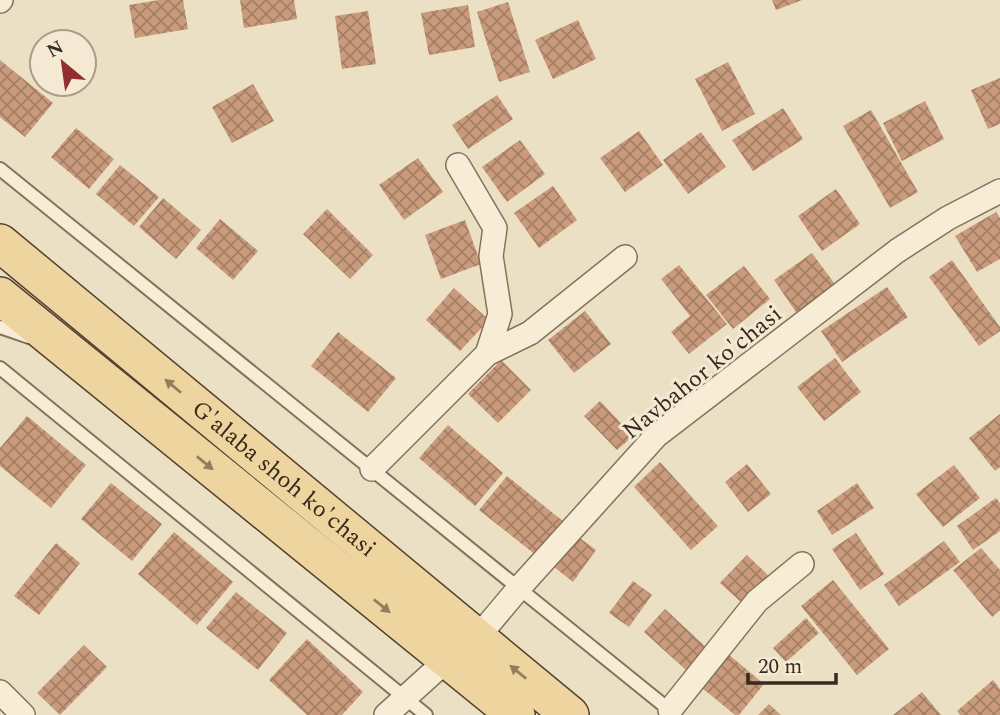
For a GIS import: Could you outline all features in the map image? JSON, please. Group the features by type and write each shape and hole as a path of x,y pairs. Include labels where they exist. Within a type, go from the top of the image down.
{"main road":[{"name":"G'alaba shoh ko'chasi","path":"0,243 462,649 516,715"},
{"name":"G'alaba shoh ko'chasi","path":"0,296 66,350 462,649 570,715"}],"street":[{"path":"458,165 495,228 491,256 500,314 487,354"},
{"name":"Navbahor ko'chasi","path":"386,715 462,649 656,436 897,251 948,218 1000,191"},
{"path":"372,469 487,354 530,334 625,257"},
{"path":"673,712 757,601 802,565"},
{"path":"0,692 23,715"}],"lane":[{"path":"0,169 673,712"},
{"path":"0,327 66,350"},
{"path":"0,368 426,715"}],"building":[{"path":"159,0 183,0 188,29 135,38 129,5"},
{"path":"240,0 294,0 297,19 244,28"},
{"path":"772,0 802,0 776,10"},
{"path":"508,2 530,72 499,82 477,12"},
{"path":"468,5 475,47 429,55 421,13"},
{"path":"368,11 376,64 342,69 335,16"},
{"path":"578,20 596,59 553,79 535,40"},
{"path":"0,60 28,83 28,98 47,98 53,103 25,137 0,117"},
{"path":"728,62 755,114 722,131 695,79"},
{"path":"1000,78 1000,124 988,129 971,90"},
{"path":"253,84 274,121 232,143 212,107"},
{"path":"497,95 513,119 468,149 452,125"},
{"path":"925,101 944,139 902,161 883,123"},
{"path":"783,108 803,139 753,171 732,140"},
{"path":"871,110 918,192 890,208 843,126"},
{"path":"76,128 114,159 89,189 51,157"},
{"path":"639,131 663,165 625,192 600,158"},
{"path":"701,132 726,167 688,194 663,160"},
{"path":"520,140 545,174 507,202 482,167"},
{"path":"418,158 443,192 404,220 379,185"},
{"path":"120,165 159,197 134,226 96,194"},
{"path":"553,186 577,220 539,248 514,213"},
{"path":"836,189 860,224 822,251 798,216"},
{"path":"163,198 201,230 176,259 139,227"},
{"path":"327,209 373,255 350,279 303,234"},
{"path":"996,212 1000,218 1000,259 977,272 955,236"},
{"path":"220,219 258,251 233,280 196,248"},
{"path":"465,220 481,264 441,279 425,235"},
{"path":"812,253 837,287 798,315 774,280"},
{"path":"952,260 1000,327 1000,331 979,346 929,277"},
{"path":"679,265 727,324 689,354 671,332 690,316 661,279"},
{"path":"744,266 770,299 733,329 706,295"},
{"path":"887,287 908,317 842,362 821,331"},
{"path":"454,288 489,320 460,351 426,320"},
{"path":"585,311 611,344 574,373 548,340"},
{"path":"338,332 396,378 368,412 311,366"},
{"path":"835,358 861,392 824,421 797,387"},
{"path":"501,360 531,390 498,423 468,394"},
{"path":"600,401 633,436 617,450 584,416"},
{"path":"1000,414 1000,467 995,471 969,438"},
{"path":"27,416 86,465 51,508 0,466 0,448"},
{"path":"448,425 503,473 475,506 419,458"},
{"path":"660,462 718,526 691,550 634,487"},
{"path":"747,464 771,494 748,512 725,482"},
{"path":"954,465 980,498 943,527 916,494"},
{"path":"507,476 564,522 537,556 479,510"},
{"path":"111,483 162,524 132,561 81,519"},
{"path":"857,483 874,508 832,535 817,511"},
{"path":"996,498 1000,503 1000,531 973,550 957,526"},
{"path":"174,532 233,582 197,625 138,574"},
{"path":"856,533 884,574 860,590 832,549"},
{"path":"577,536 596,550 573,582 554,567"},
{"path":"944,541 960,562 899,606 884,585"},
{"path":"56,543 80,563 39,615 14,596"},
{"path":"981,548 1000,570 1000,610 992,617 953,570"},
{"path":"747,555 768,575 742,603 720,583"},
{"path":"833,580 889,649 857,675 801,606"},
{"path":"633,581 652,595 629,627 609,613"},
{"path":"236,592 287,633 258,670 206,628"},
{"path":"665,609 708,649 687,671 644,632"},
{"path":"806,618 819,633 786,662 773,648"},
{"path":"307,639 363,692 342,715 307,715 269,680"},
{"path":"84,645 107,667 60,715 37,693"},
{"path":"728,654 764,684 739,715 735,715 701,687"},
{"path":"993,680 1000,689 1000,715 960,715 957,711"},
{"path":"922,692 941,715 893,715"},
{"path":"769,704 781,715 758,715"}]}
